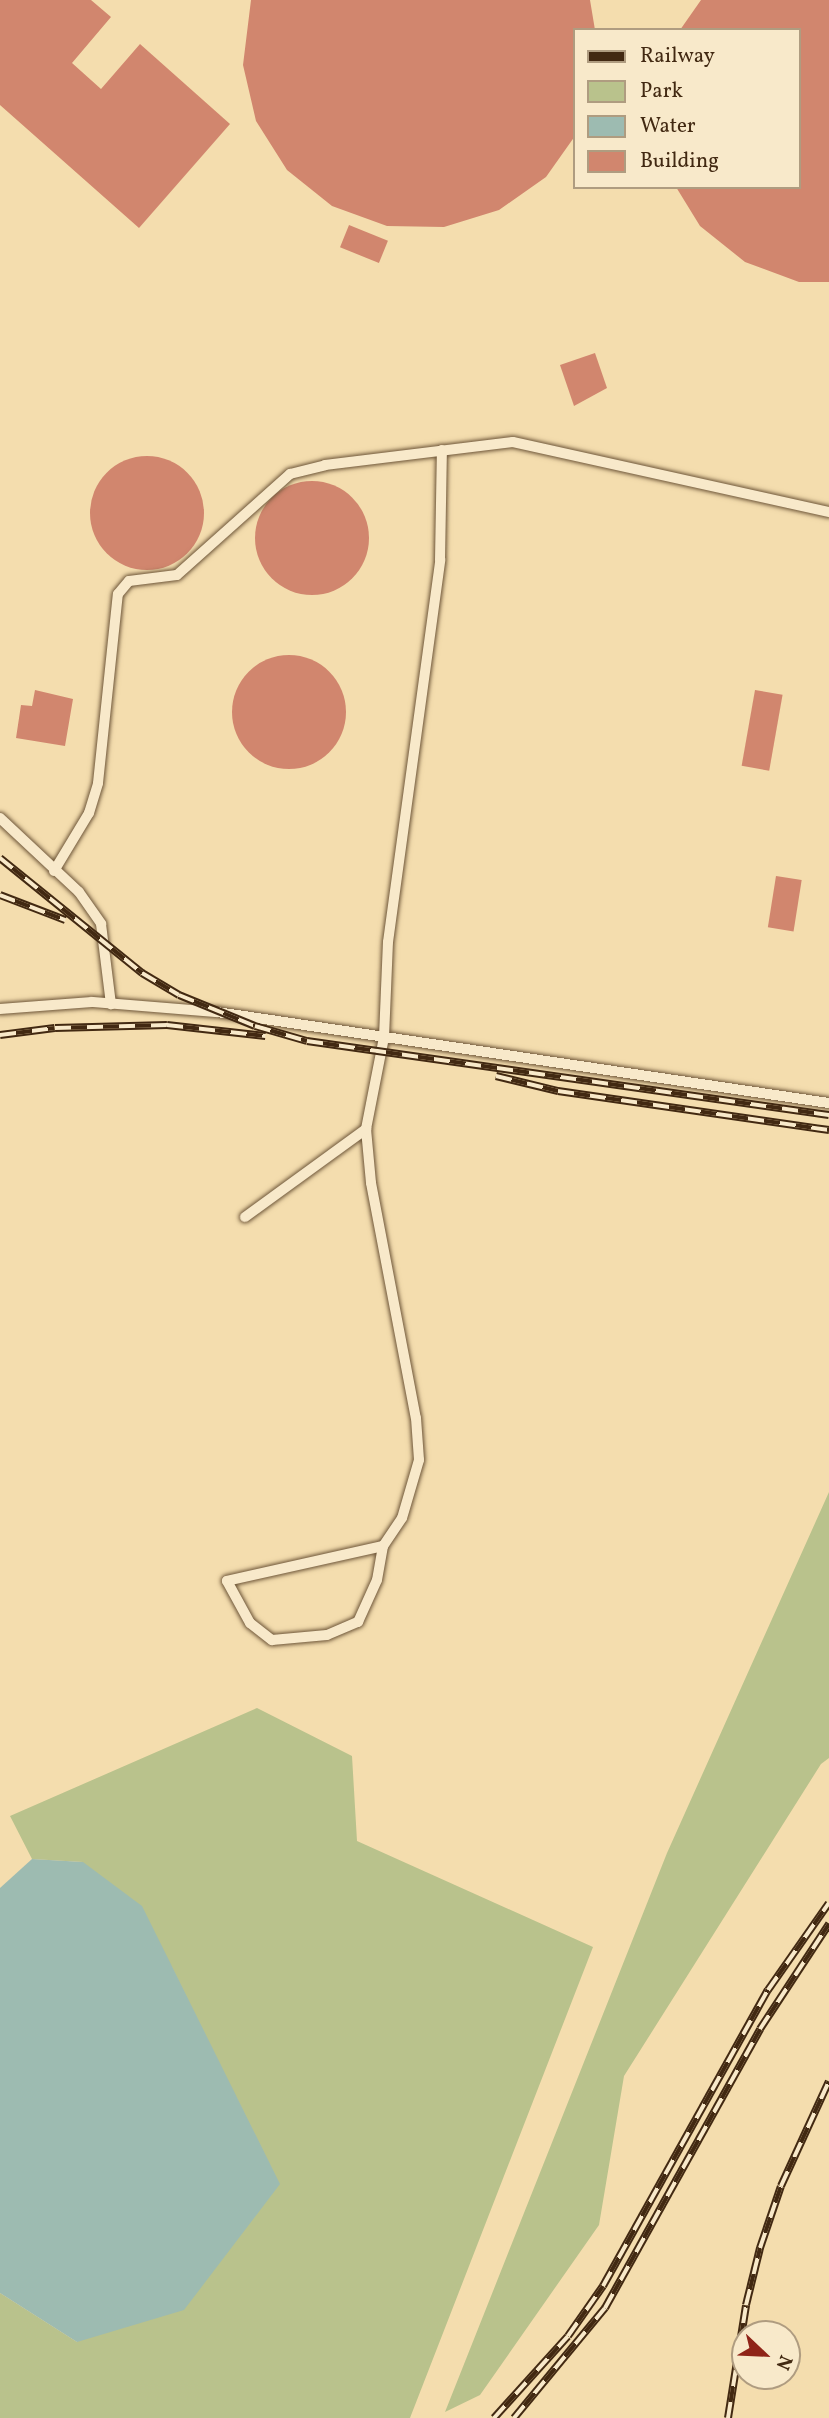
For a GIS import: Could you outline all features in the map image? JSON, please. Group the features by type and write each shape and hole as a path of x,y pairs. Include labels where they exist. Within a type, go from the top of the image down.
{"lane":[{"path":"54,871 89,813 98,783 118,594 129,581 177,575 290,474 325,465 513,442 829,512"},
{"path":"383,1546 295,1563 227,1581 250,1623 272,1640 327,1635 358,1622 377,1580 383,1546 402,1518 419,1460 366,1129 384,1037 388,942 440,560 442,450"},
{"path":"0,818 79,892 101,925 111,1004"},
{"path":"0,1009 111,1004 217,1012 829,1103"},
{"path":"245,1217 366,1129"}],"green space":[{"path":"829,1492 829,1758 821,1764 624,2076 599,2225 480,2395 445,2412 667,1853"},
{"path":"257,1708 352,1756 357,1841 593,1947 410,2418 0,2418 0,2293 77,2342 83,1862 32,1859 10,1816"}],"water":[{"path":"32,1859 83,1862 142,1906 280,2184 184,2310 77,2342 0,2293 0,1888"}],"building":[{"path":"0,0 91,0 111,17 72,63 101,89 140,44 230,124 139,228 0,105"},
{"path":"251,0 590,0 595,28 574,28 574,137 546,177 499,210 444,227 387,226 332,206 287,170 256,121 243,65"},
{"path":"701,0 829,0 829,282 799,282 745,262 700,226 677,189 801,189 801,28 681,28"},
{"path":"349,225 388,241 379,263 340,247"},
{"path":"595,353 607,388 574,406 560,365"},
{"path":"147,456 169,461 187,473 199,491 204,513 199,535 187,553 169,565 147,570 125,565 107,553 95,535 90,513 95,491 107,473 125,461"},
{"path":"312,481 334,486 352,498 364,516 369,538 364,560 352,578 334,590 312,595 290,590 272,578 260,560 255,538 260,516 272,498 290,486"},
{"path":"289,655 311,660 329,672 341,690 346,712 341,734 329,752 311,764 289,769 267,764 249,752 237,734 232,712 237,690 249,672 267,660"},
{"path":"35,690 73,699 65,746 16,738 21,705 32,706"},
{"path":"755,690 783,695 769,771 742,766"},
{"path":"776,876 802,880 794,931 768,927"}],"railway":[{"path":"0,858 142,973 179,995 255,1026 307,1041 829,1115"},
{"path":"0,895 65,920"},
{"path":"0,1035 55,1028 167,1025 265,1036"},
{"path":"496,1076 558,1091 829,1130"},
{"path":"494,2418 568,2336 603,2286 768,1990 829,1903"},
{"path":"514,2418 605,2308 760,2029 829,1924"},
{"path":"728,2418 746,2305 760,2248 781,2186 829,2081"}]}
